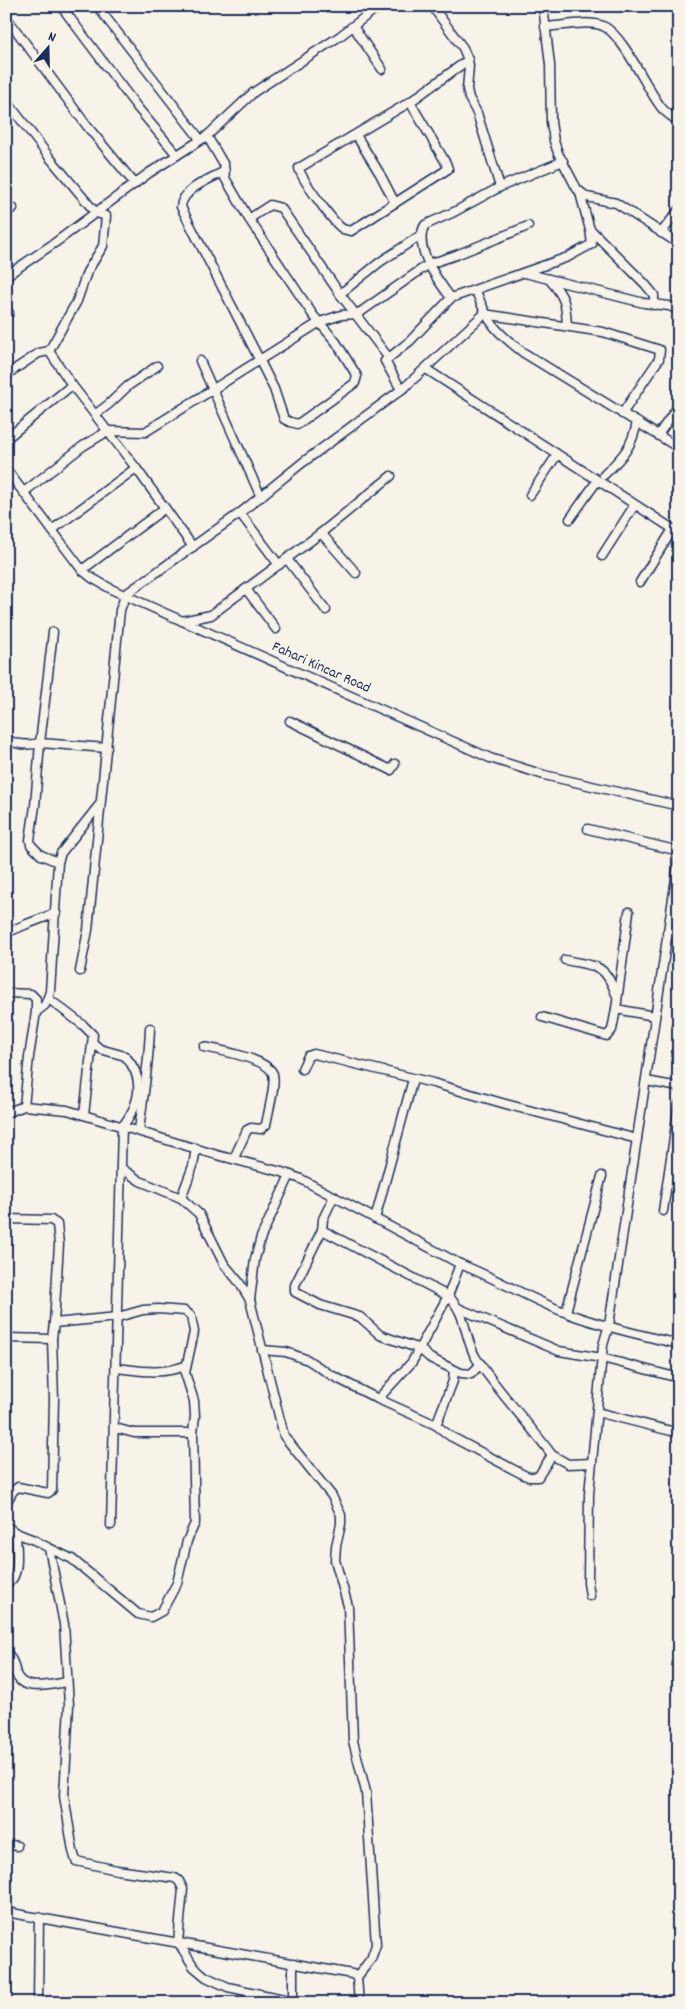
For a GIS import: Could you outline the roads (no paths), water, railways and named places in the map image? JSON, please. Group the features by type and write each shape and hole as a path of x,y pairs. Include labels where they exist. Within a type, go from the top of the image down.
{"street":[{"path":"61,6 137,107 177,155"},
{"path":"97,6 219,155 224,171 225,178 249,219 313,316 320,322 357,376 356,383 298,424 284,419 274,390 259,359 181,208 184,198 191,191 224,171"},
{"path":"6,276 96,214 150,173 204,137 254,92 353,26 379,6"},
{"path":"432,6 463,48 468,60 467,89 469,98 477,113 500,187"},
{"path":"405,387 399,386 385,364 388,357 410,341 451,298 476,291 516,274 525,273 568,257 590,246 593,242 580,193 554,141 551,122 550,65 543,6"},
{"path":"6,17 87,126 135,184"},
{"path":"546,28 592,24 604,26 612,32 640,72 661,107 679,122"},
{"path":"353,26 382,69"},
{"path":"410,102 448,169 351,231 343,229 298,170 300,166 410,102 468,60"},
{"path":"6,100 96,214 106,216 103,246 87,272 76,301 50,351"},
{"path":"356,135 395,203"},
{"path":"451,298 429,264 423,248 421,235 425,225 454,212 500,187 563,161"},
{"path":"580,193 601,201 616,203 679,244"},
{"path":"249,219 270,205 281,208 340,294 388,357"},
{"path":"661,233 679,210"},
{"path":"24,492 83,446 108,431 145,432 320,322 341,314 356,314 369,307 429,264 528,226"},
{"path":"590,230 645,284 654,295 654,305"},
{"path":"340,294 380,262 421,235"},
{"path":"525,273 654,305 669,306 679,310"},
{"path":"549,279 563,295 566,303 567,326"},
{"path":"476,291 484,314 504,338 524,353 679,448"},
{"path":"484,314 603,332 660,350 659,359 622,414"},
{"path":"80,971 88,930 120,610 126,594 240,513 302,463 405,387 484,314"},
{"path":"6,375 39,353 50,351"},
{"path":"50,351 72,385 96,414 193,547"},
{"path":"200,361 261,497"},
{"path":"96,414 157,366"},
{"path":"426,369 634,506 676,531 640,582"},
{"path":"6,439 72,385"},
{"path":"658,435 679,405"},
{"path":"604,475 630,446 637,422"},
{"path":"530,495 556,455"},
{"path":"52,530 136,468"},
{"name":"Fahari Kincar Road","path":"6,469 82,570 92,578 182,621 490,758 544,775 679,806"},
{"path":"182,621 211,615 321,533 390,476"},
{"path":"570,519 597,481"},
{"path":"602,556 634,506"},
{"path":"82,570 165,508"},
{"path":"240,513 279,565"},
{"path":"321,533 356,573"},
{"path":"287,559 326,610"},
{"path":"246,589 276,629"},
{"path":"53,632 30,840 31,845 41,855 58,862"},
{"path":"290,721 392,770 395,764"},
{"path":"6,739 22,745 40,743 107,748"},
{"path":"36,1012 49,999 58,862 61,853 100,804"},
{"path":"588,829 679,851"},
{"path":"590,1596 588,1583 588,1532 603,1345 610,1325 654,1016 679,858"},
{"path":"542,1017 607,1036 612,1030 629,912"},
{"path":"6,933 56,913"},
{"path":"667,933 679,935"},
{"path":"566,960 596,966 603,970 609,976 617,996"},
{"path":"6,993 30,994 36,1000 24,1106"},
{"path":"49,999 90,1030 93,1036 84,1115"},
{"path":"616,1009 654,1016"},
{"path":"139,1132 145,1075 149,1063 150,1028"},
{"path":"93,1043 100,1049 125,1056 138,1077 140,1089 131,1116 122,1127 111,1525"},
{"path":"204,1047 257,1061 267,1066 273,1072 274,1080 266,1125 261,1129 247,1130 234,1158"},
{"path":"302,1069 308,1056 314,1054 636,1139"},
{"path":"375,1219 413,1079"},
{"path":"646,1081 679,1087"},
{"path":"663,1211 679,1104"},
{"path":"6,1113 24,1106 67,1110 290,1175 334,1196 460,1264 566,1312 679,1344"},
{"path":"181,1198 193,1166 196,1148"},
{"path":"121,1168 140,1181 181,1198 199,1214 224,1264 239,1282 250,1300 284,1436 332,1496 341,1515 342,1524 336,1546 335,1560 348,1606 353,1740 366,1792 376,1946 371,1959 358,1977 359,2003"},
{"path":"250,1300 255,1259 261,1237 290,1175"},
{"path":"566,1312 602,1176"},
{"path":"334,1196 324,1219 322,1230 295,1285 295,1292 320,1305 360,1317 380,1335 420,1349 430,1358 454,1370 468,1374 481,1364"},
{"path":"6,1219 51,1220 57,1224 59,1244 52,1339 54,1399 52,1490 48,1493 18,1487 13,1491 6,1503"},
{"path":"322,1230 448,1296 458,1308 464,1320 472,1349 481,1364 552,1455 568,1464 592,1464"},
{"path":"378,1399 405,1371 420,1349 448,1296 460,1264"},
{"path":"458,1308 559,1351 602,1358 679,1378"},
{"path":"7,1524 16,1533 72,1559 138,1614 145,1617 157,1615 162,1610 177,1583 188,1541 195,1523 193,1432 195,1416 194,1401 187,1382 185,1366 194,1332 191,1316 180,1310 158,1309 143,1310 118,1317 54,1323"},
{"path":"6,1338 52,1339"},
{"path":"262,1350 296,1355 378,1399 436,1425 450,1436 529,1477 538,1477 552,1455"},
{"path":"116,1368 167,1372 185,1366"},
{"path":"436,1425 453,1381 454,1370"},
{"path":"597,1412 679,1433"},
{"path":"115,1428 134,1433 193,1432"},
{"path":"6,1584 13,1580 15,1575 16,1533"},
{"path":"49,1548 64,1624 69,1705 64,1796 76,1861 117,1870 170,1876 179,1881 183,1889 183,1895 178,1942 194,1967 217,1983 245,1992 293,2002 293,1963"},
{"path":"6,1652 14,1663 20,1681 24,1684 40,1685 67,1682"},
{"path":"6,1844 16,1846"},
{"path":"6,1912 293,1963 352,1974 358,1977"},
{"path":"38,2003 39,1918"}]}
